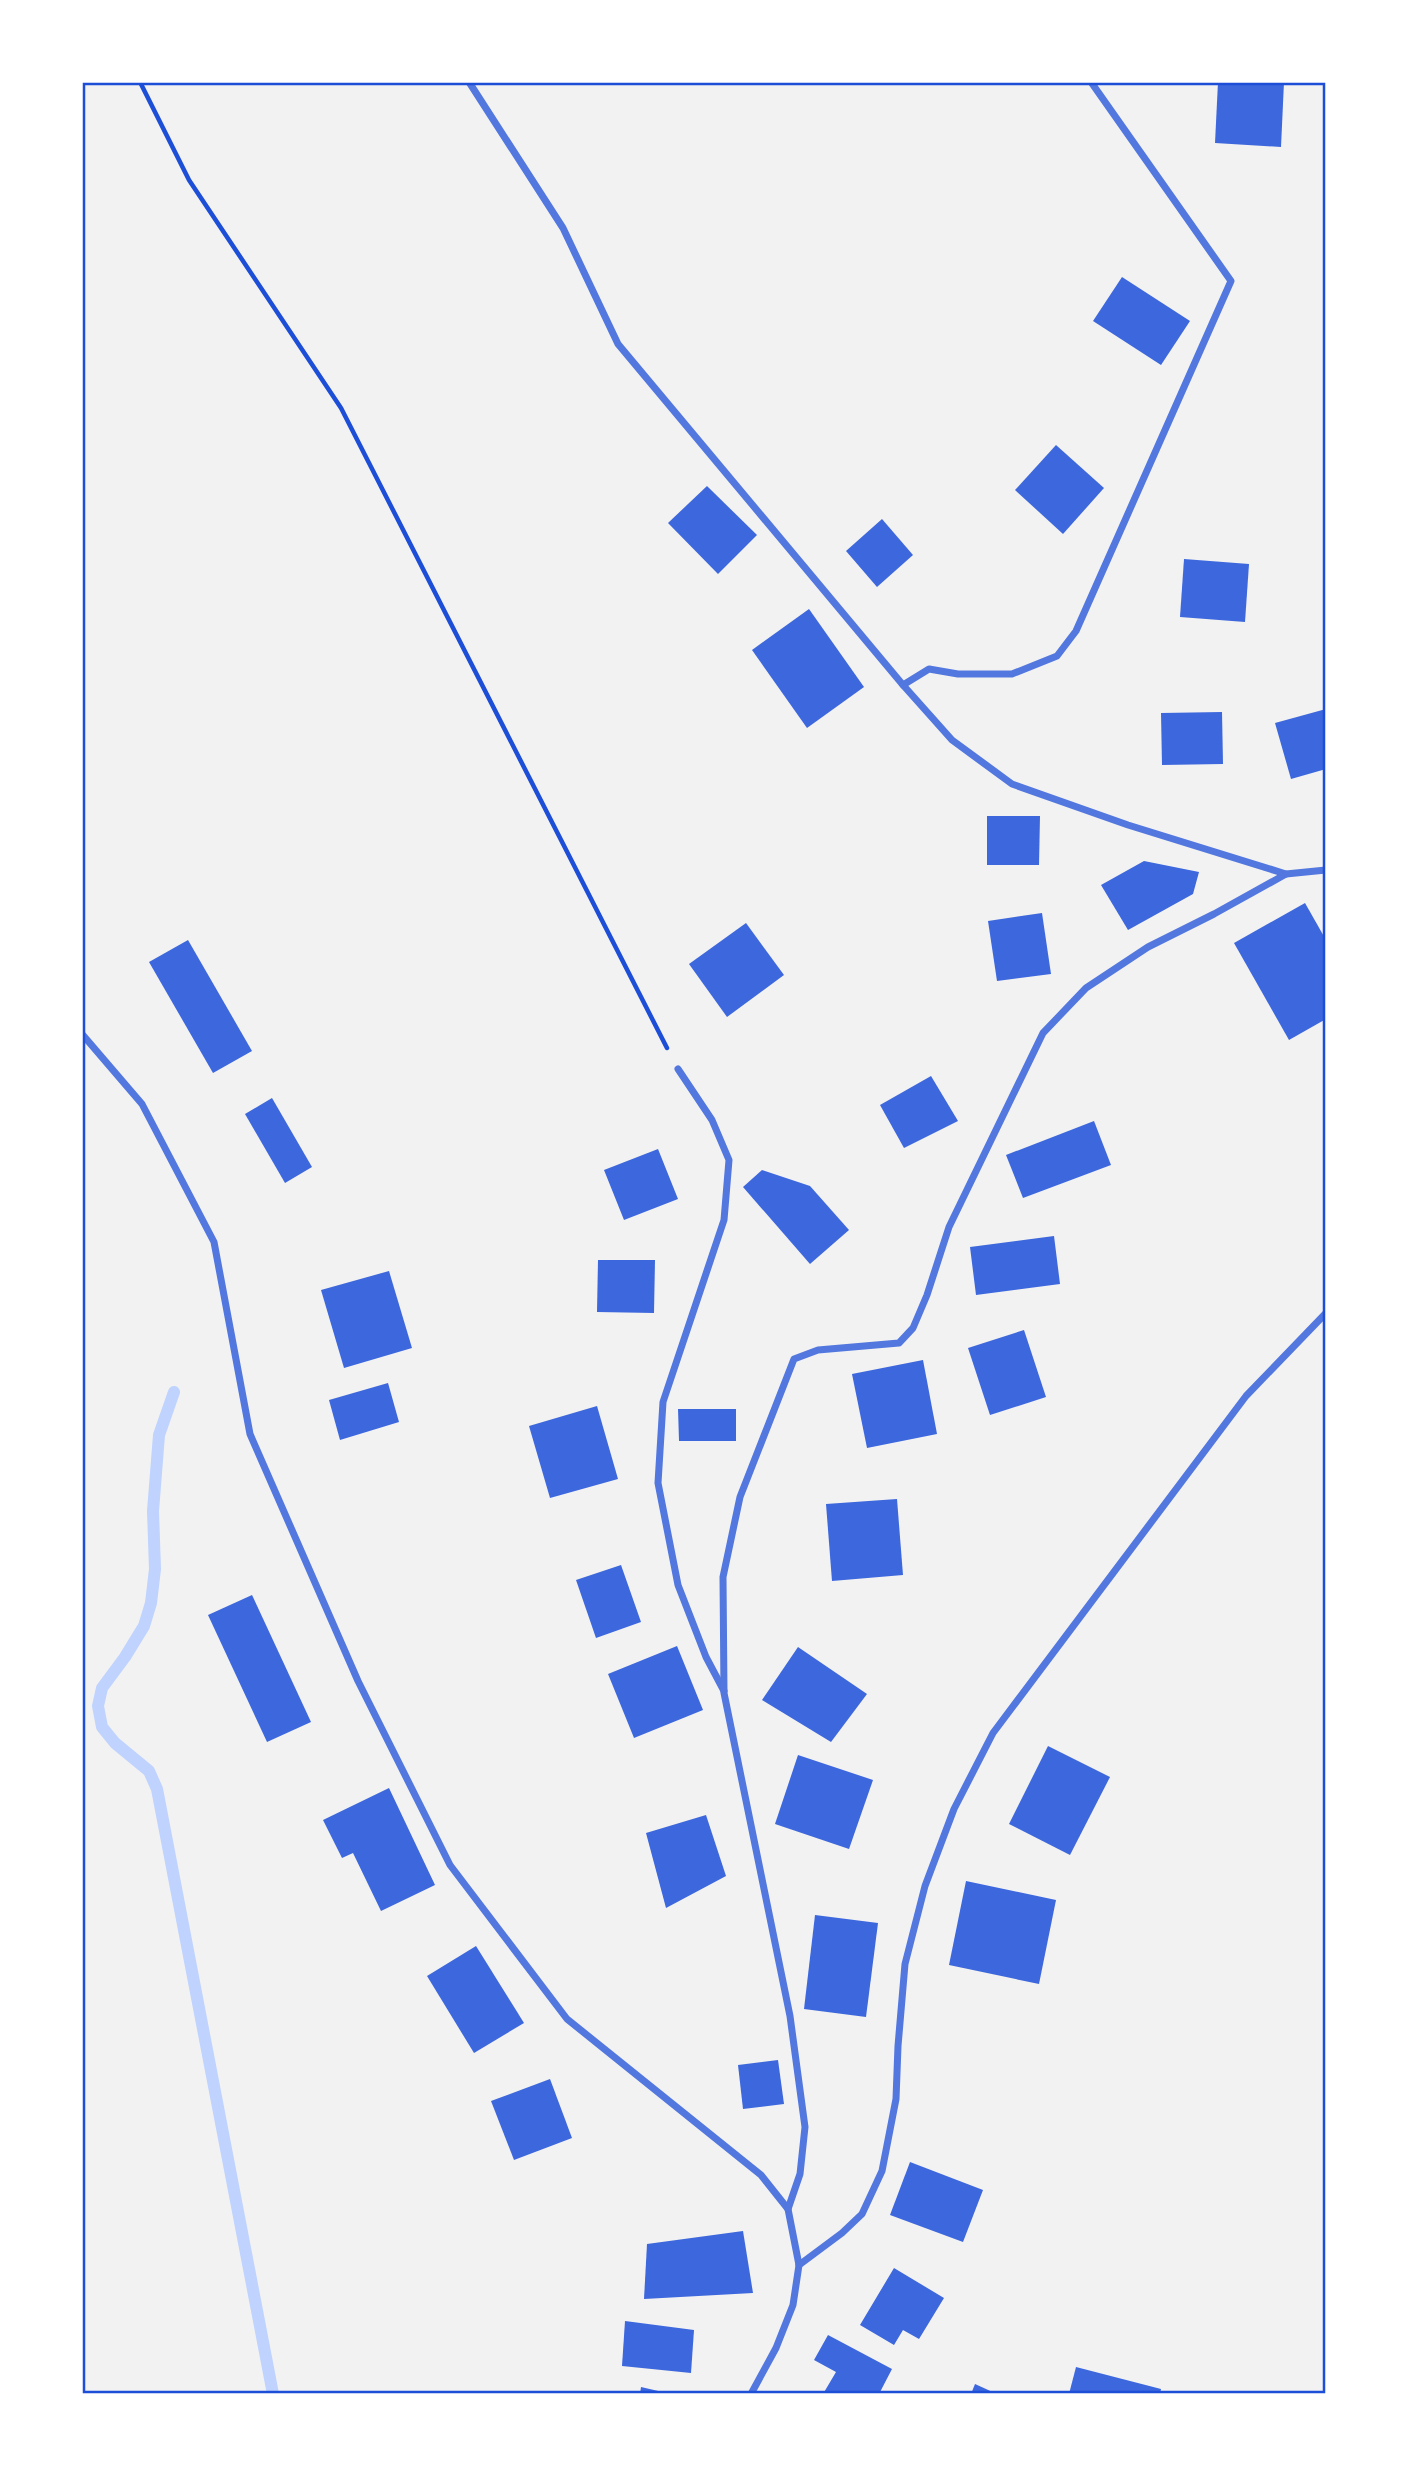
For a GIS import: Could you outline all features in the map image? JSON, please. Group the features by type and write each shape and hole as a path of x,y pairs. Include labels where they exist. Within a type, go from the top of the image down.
{"street":[{"path":"470,82 563,228 618,344 952,740 1012,784 1128,825 1286,874"},
{"path":"903,685 929,669 958,674 1012,674 1057,656 1076,631 1231,281 1091,82"},
{"path":"788,2209 800,2174 805,2127 790,2016 724,1693 723,1577 740,1497 794,1359 818,1350 899,1343 913,1328 927,1295 949,1227 1043,1033 1086,988 1138,954 1286,874 1326,870"},
{"path":"82,1034 142,1104 214,1242 250,1434 358,1681 450,1865 567,2019 761,2175 788,2209 799,2265 793,2305 776,2347 751,2394"},
{"path":"678,1069 712,1120 729,1160 723,1220 663,1402 658,1483 678,1585 706,1657 724,1693"},
{"path":"799,2265 842,2233 862,2214 882,2171 896,2099 905,1964 925,1886 954,1808 993,1733 1246,1396 1326,1314"}],"path":[{"path":"140,82 189,180 341,408 678,1069"}],"building":[{"path":"1218,82 1284,82 1281,147 1215,143"},
{"path":"1122,277 1190,321 1161,365 1093,321"},
{"path":"1056,445 1104,488 1063,534 1015,490"},
{"path":"707,486 757,535 718,574 668,523"},
{"path":"882,519 913,555 877,587 846,551"},
{"path":"1184,559 1249,564 1245,622 1180,617"},
{"path":"809,609 864,687 807,728 752,650"},
{"path":"1326,709 1326,769 1291,779 1275,723"},
{"path":"1222,712 1223,764 1162,765 1161,713"},
{"path":"987,816 1040,816 1039,865 987,865"},
{"path":"1144,861 1199,872 1193,894 1128,930 1101,885"},
{"path":"1305,903 1326,940 1326,1019 1289,1040 1234,943"},
{"path":"1042,913 1051,974 997,981 988,921"},
{"path":"746,923 784,975 727,1017 689,964"},
{"path":"188,940 252,1051 213,1073 149,962"},
{"path":"931,1076 958,1121 904,1148 880,1105"},
{"path":"272,1098 312,1167 285,1183 245,1114"},
{"path":"1094,1121 1111,1165 1023,1198 1006,1155"},
{"path":"658,1149 678,1199 624,1220 604,1170"},
{"path":"762,1170 810,1186 849,1230 810,1264 743,1187"},
{"path":"1054,1236 1060,1284 976,1295 970,1247"},
{"path":"598,1260 655,1260 654,1313 597,1312"},
{"path":"389,1271 412,1348 344,1368 321,1290"},
{"path":"1024,1330 1046,1397 990,1415 968,1348"},
{"path":"923,1360 937,1434 867,1448 852,1374"},
{"path":"388,1383 399,1422 340,1440 329,1400"},
{"path":"597,1406 618,1479 550,1498 529,1426"},
{"path":"678,1409 736,1409 736,1441 679,1441"},
{"path":"897,1499 903,1575 832,1581 826,1504"},
{"path":"621,1565 641,1622 596,1638 576,1580"},
{"path":"252,1595 311,1722 267,1742 208,1615"},
{"path":"677,1646 703,1710 634,1738 608,1674"},
{"path":"798,1647 867,1694 831,1742 762,1700"},
{"path":"1048,1746 1110,1777 1070,1855 1009,1824"},
{"path":"798,1755 873,1780 849,1849 775,1824"},
{"path":"389,1788 435,1885 381,1911 353,1853 342,1858 323,1820"},
{"path":"706,1815 726,1876 666,1908 646,1833"},
{"path":"966,1881 1056,1900 1039,1984 949,1965"},
{"path":"815,1915 878,1923 866,2017 804,2009"},
{"path":"476,1946 524,2023 474,2053 427,1976"},
{"path":"778,2060 784,2104 743,2109 738,2065"},
{"path":"550,2079 572,2138 514,2160 491,2101"},
{"path":"910,2162 983,2190 963,2242 890,2215"},
{"path":"743,2231 753,2293 644,2299 647,2244"},
{"path":"894,2268 944,2298 919,2339 903,2330 894,2345 860,2325"},
{"path":"625,2321 694,2330 691,2373 622,2366"},
{"path":"828,2335 892,2369 879,2394 823,2394 836,2372 814,2360"},
{"path":"1076,2367 1161,2389 1160,2394 1069,2394"},
{"path":"975,2384 997,2394 971,2394"},
{"path":"641,2387 667,2393 667,2394 640,2394"}],"waterway":[{"path":"174,1392 159,1435 153,1511 155,1569 151,1603 144,1626 102,1688 98,1706 102,1727 115,1743 149,1771 157,1789 273,2394"}]}
